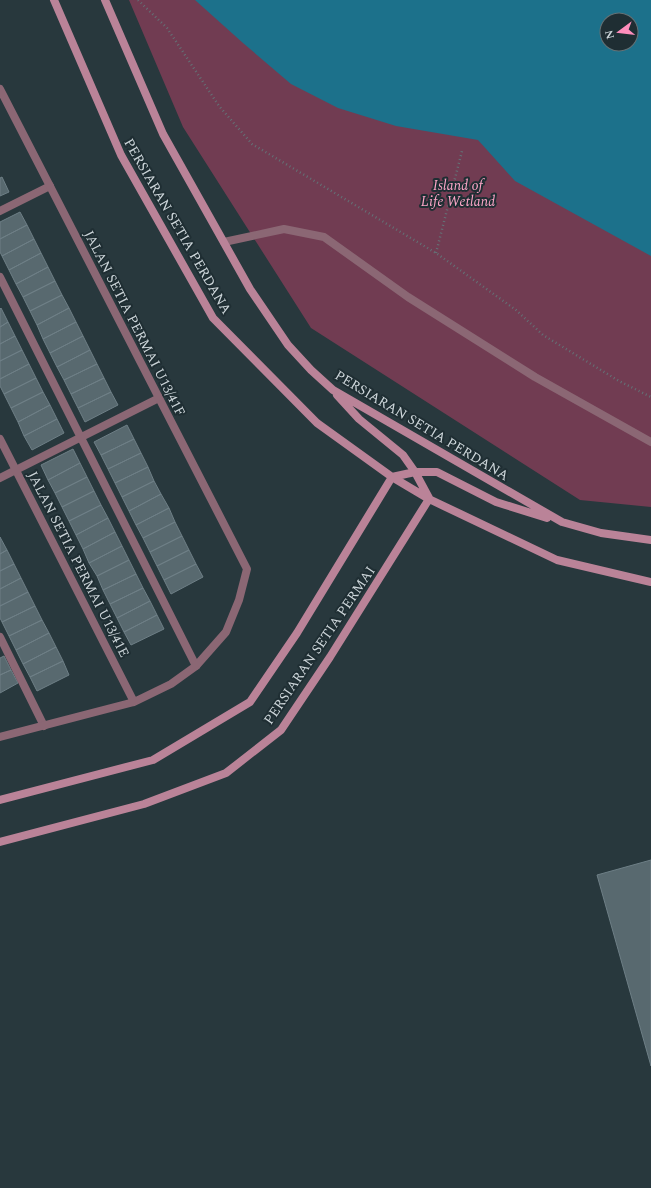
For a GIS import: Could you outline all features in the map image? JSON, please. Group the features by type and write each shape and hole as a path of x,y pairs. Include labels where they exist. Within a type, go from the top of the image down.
{"main road":[{"name":"PERSIARAN SETIA PERDANA","path":"54,0 121,154 213,318 317,423 392,477 429,499 557,560 651,582"},
{"name":"PERSIARAN SETIA PERDANA","path":"105,0 163,134 250,289 288,345 311,370 333,390 562,522 601,533 651,540"},
{"path":"333,390 359,419 404,456 416,472 429,499"},
{"path":"392,477 416,472 437,472 496,502 562,522"},
{"name":"PERSIARAN SETIA PERMAI","path":"0,800 153,760 250,702 297,633 392,477"},
{"name":"PERSIARAN SETIA PERMAI","path":"0,842 144,804 226,774 281,730 330,657 429,499"}],"street":[{"name":"JALAN SETIA PERMAI U13/41F","path":"0,89 247,569 239,600 226,632 196,666"},
{"path":"0,211 50,186"},
{"path":"224,242 284,229 324,237 408,297 535,377 651,442"},
{"path":"0,277 196,666 171,684 134,702 0,737"},
{"path":"0,478 159,398"},
{"name":"JALAN SETIA PERMAI U13/41E","path":"0,439 134,702"},
{"path":"0,637 44,726"}],"path":[{"path":"138,0 167,28 219,106 252,144 436,253 516,310 543,335 619,381 651,397"},
{"path":"436,253 462,151"}],"green space":[{"name":"Island of Life Wetland","path":"129,0 651,0 651,507 580,500 311,328 183,127"}],"water":[{"path":"195,0 651,0 651,256 515,181 478,140 396,126 338,108 291,84"}],"building":[{"path":"2,177 9,192 0,196 0,178"},
{"path":"20,212 27,225 0,239 0,222"},
{"path":"27,225 34,239 2,256 0,252 0,239"},
{"path":"34,239 41,253 9,270 2,256"},
{"path":"41,253 48,267 16,284 9,270"},
{"path":"48,267 55,281 23,297 16,284"},
{"path":"55,281 62,295 30,311 23,297"},
{"path":"62,295 69,308 37,325 30,311"},
{"path":"1,308 8,322 0,327 0,309"},
{"path":"69,308 76,322 43,339 37,325"},
{"path":"8,322 15,336 0,344 0,327"},
{"path":"76,322 83,336 50,353 43,339"},
{"path":"15,336 22,350 0,361 0,344"},
{"path":"83,336 90,350 57,367 50,353"},
{"path":"22,350 29,364 0,379 0,361"},
{"path":"90,350 97,364 64,380 57,367"},
{"path":"29,364 36,378 4,394 0,386 0,379"},
{"path":"97,364 104,378 71,394 64,380"},
{"path":"36,378 43,392 11,408 4,394"},
{"path":"104,378 111,392 78,408 71,394"},
{"path":"43,392 50,405 18,422 11,408"},
{"path":"111,392 118,405 85,422 78,408"},
{"path":"50,405 57,419 24,436 18,422"},
{"path":"57,419 64,433 32,450 24,436"},
{"path":"127,425 134,439 101,455 94,442"},
{"path":"134,439 141,453 108,469 101,455"},
{"path":"73,449 80,463 48,480 41,465"},
{"path":"141,453 148,467 115,483 108,469"},
{"path":"80,463 87,477 55,493 48,480"},
{"path":"148,467 154,481 122,497 115,483"},
{"path":"87,477 94,491 62,507 55,493"},
{"path":"154,481 161,494 129,511 122,497"},
{"path":"94,491 101,505 69,521 62,507"},
{"path":"161,494 169,508 136,525 129,511"},
{"path":"101,505 108,518 76,535 69,521"},
{"path":"169,508 175,522 143,538 136,525"},
{"path":"108,518 115,532 83,549 76,535"},
{"path":"175,522 182,536 150,552 143,538"},
{"path":"115,532 122,546 89,563 83,549"},
{"path":"182,536 189,550 157,566 150,552"},
{"path":"0,537 7,550 0,554"},
{"path":"122,546 129,560 97,576 89,563"},
{"path":"7,550 14,564 0,571 0,554"},
{"path":"189,550 196,564 164,580 157,566"},
{"path":"129,560 136,574 103,590 97,576"},
{"path":"14,564 21,578 0,589 0,571"},
{"path":"196,564 203,577 171,594 164,580"},
{"path":"136,574 143,588 110,604 103,590"},
{"path":"21,578 28,592 0,606 0,589"},
{"path":"143,588 150,601 117,618 110,604"},
{"path":"28,592 35,606 2,622 0,618 0,606"},
{"path":"150,601 157,615 124,632 117,618"},
{"path":"35,606 42,620 9,636 2,622"},
{"path":"157,615 164,629 131,645 124,632"},
{"path":"42,620 49,633 16,650 9,636"},
{"path":"49,633 56,647 23,664 16,650"},
{"path":"56,647 63,661 30,677 23,664"},
{"path":"4,656 11,670 0,675 0,658"},
{"path":"63,661 69,675 37,691 30,677"},
{"path":"11,670 18,683 0,693 0,675"},
{"path":"651,860 651,1066 597,875"}]}
